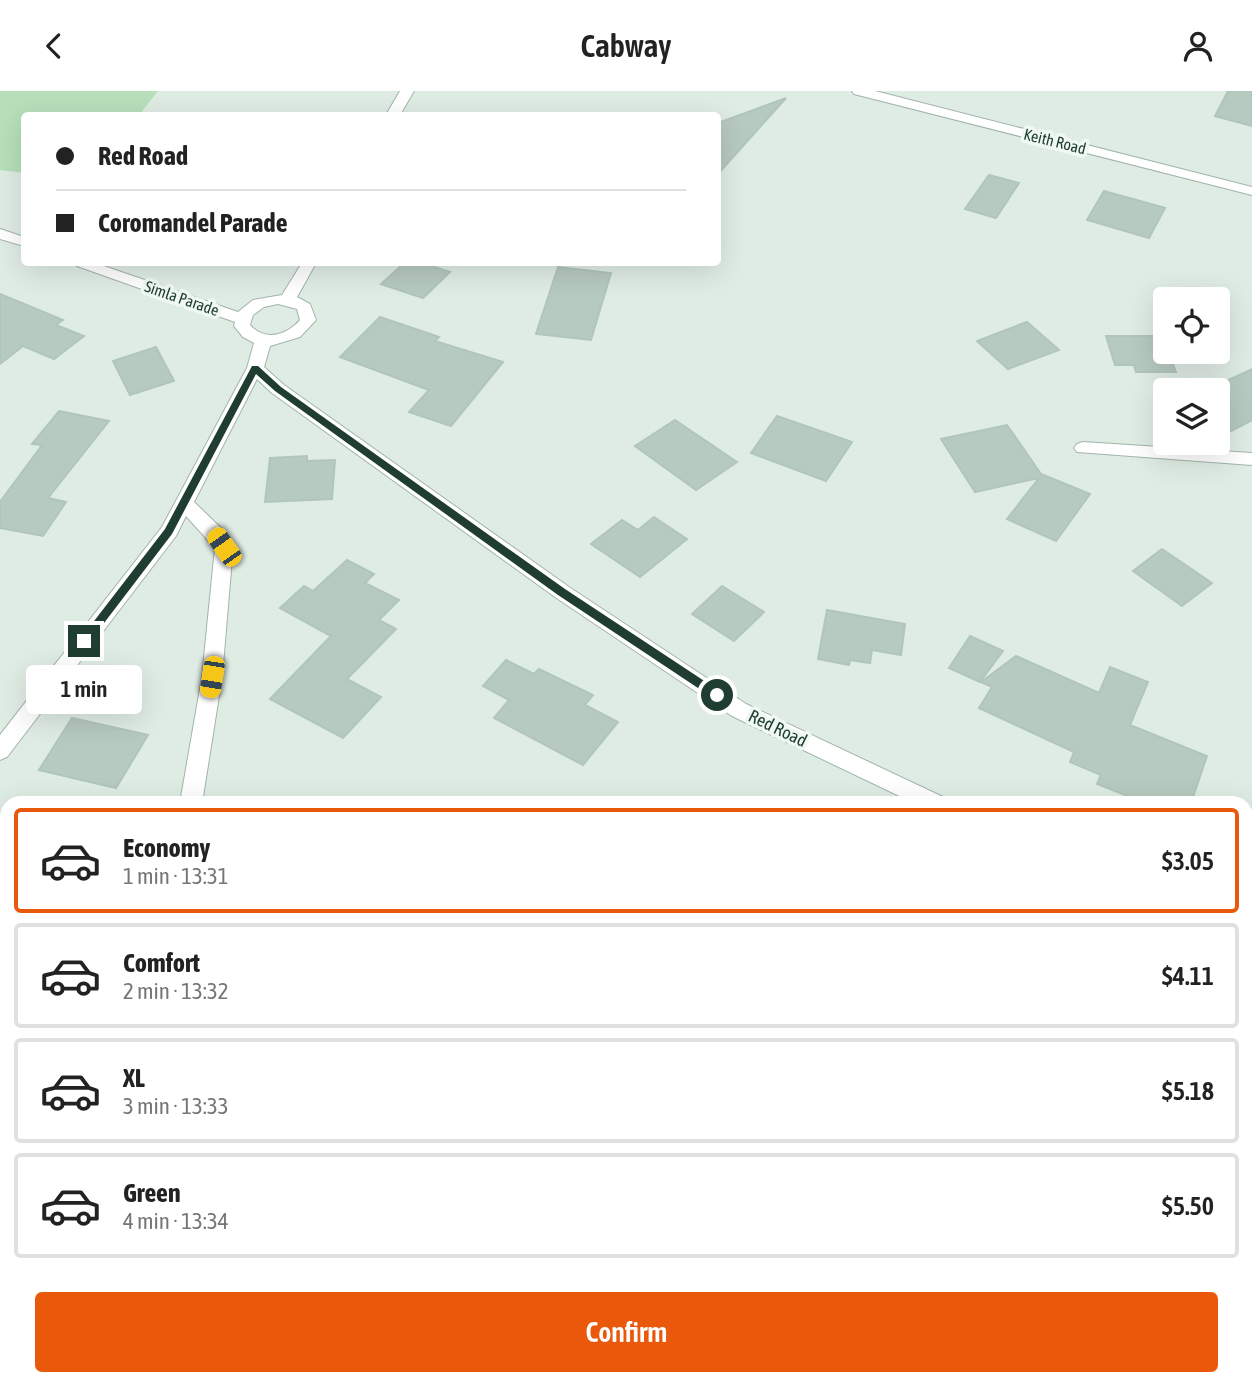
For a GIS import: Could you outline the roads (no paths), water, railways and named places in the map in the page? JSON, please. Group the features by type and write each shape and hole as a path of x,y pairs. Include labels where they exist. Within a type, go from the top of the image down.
{"street":[{"path":"395,112 407,91"},
{"name":"Keith Road","path":"859,91 1252,191"},
{"path":"0,234 21,241"},
{"name":"Simla Parade","path":"91,266 242,319"},
{"path":"288,300 307,266"},
{"path":"288,300 304,307 308,320 303,327 286,338 263,340 245,332 242,319 245,313 259,303 288,300"},
{"path":"0,751 169,531 255,368 263,340"},
{"name":"Red Road","path":"255,368 278,389 562,592 739,710 919,796"},
{"path":"1083,448 1252,459"},
{"path":"184,503 224,547 212,677 192,796"},
{"path":"169,531 209,529"}]}
